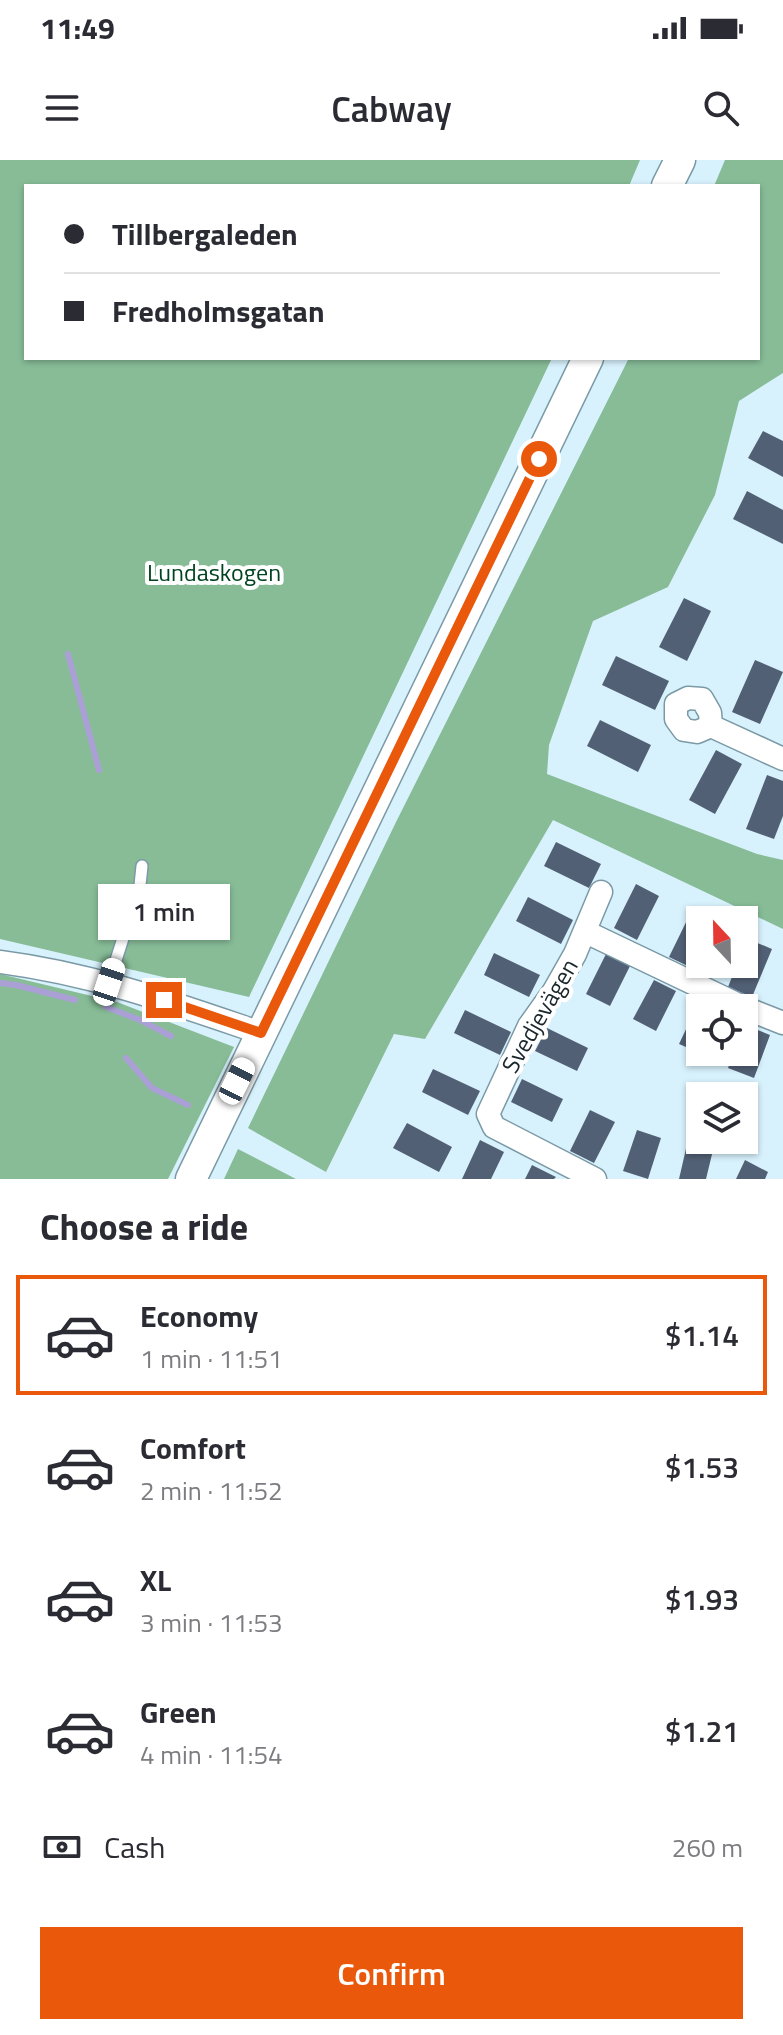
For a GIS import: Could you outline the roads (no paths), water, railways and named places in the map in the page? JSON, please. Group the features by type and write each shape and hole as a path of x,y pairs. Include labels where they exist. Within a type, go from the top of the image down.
{"main road":[{"path":"668,184 680,160"},
{"path":"191,1179 587,360"}],"street":[{"path":"711,726 783,759"},
{"name":"Svedjevägen","path":"595,1179 494,1127 488,1114 529,1026 554,991 586,932 601,892"},
{"name":"Svedjevägen","path":"586,932 783,1023"},
{"path":"0,962 109,982 261,1033"}],"lane":[{"path":"109,982 140,885 142,866"}],"waterway":[{"path":"68,654 99,770"},
{"path":"0,983 75,1000"},
{"path":"106,1007 171,1036"},
{"path":"126,1058 152,1088 188,1105"}],"park label":[{"name":"Lundaskogen","path":"214,573"}]}
